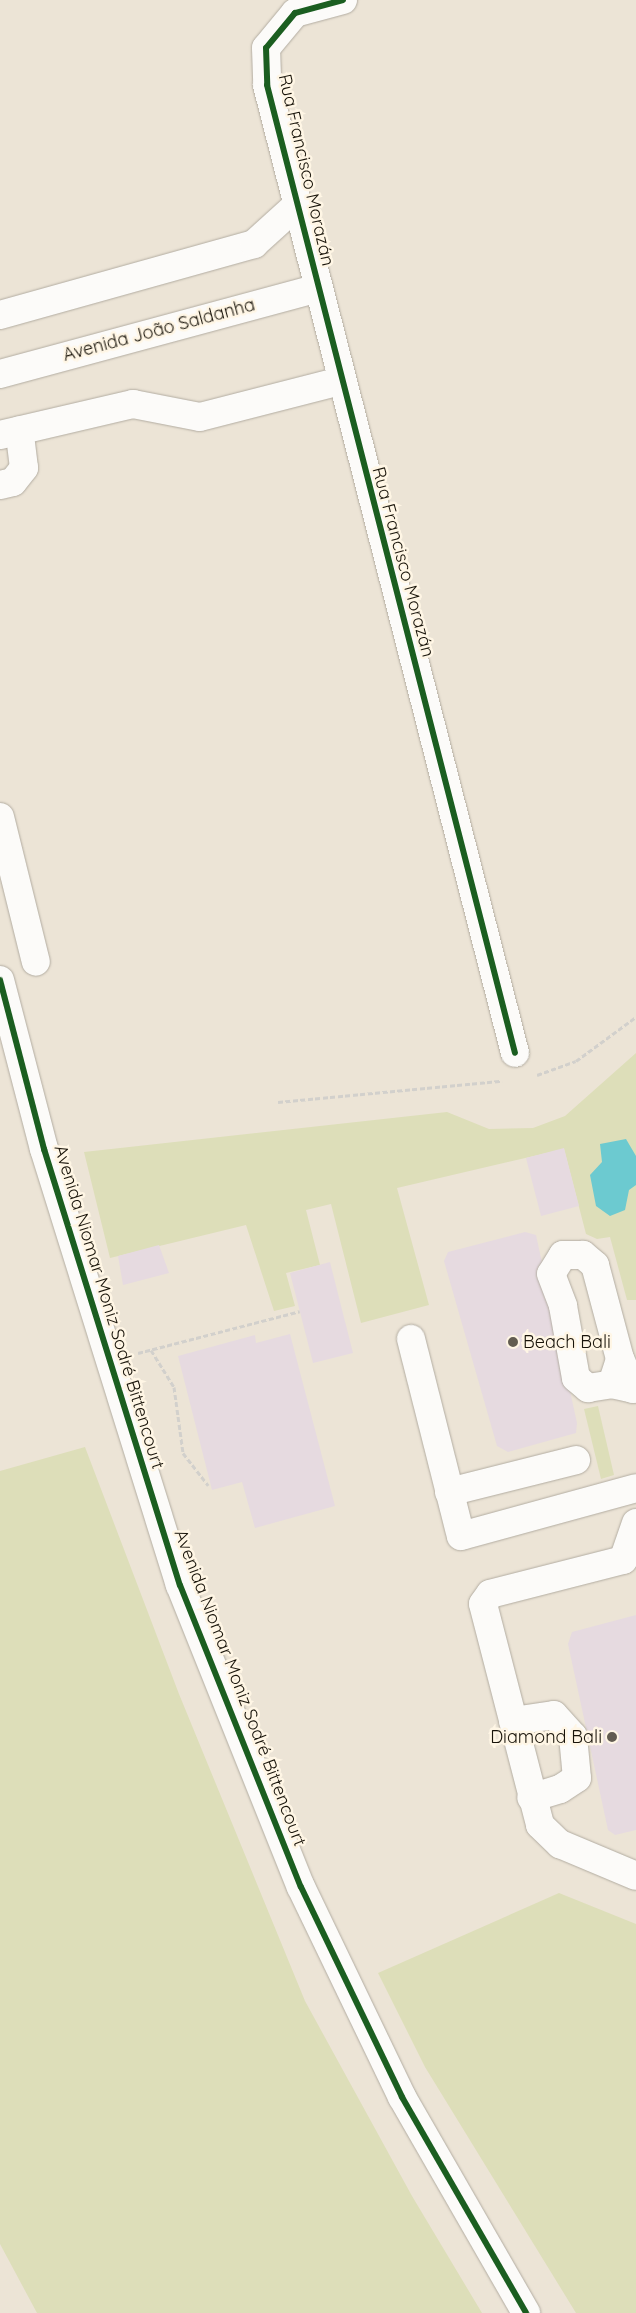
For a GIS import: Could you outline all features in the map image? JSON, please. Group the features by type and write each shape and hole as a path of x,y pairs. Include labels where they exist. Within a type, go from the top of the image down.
{"street":[{"name":"Rua Francisco Morazán","path":"343,0 295,13 266,48 267,85 514,1066"},
{"path":"0,315 254,244 297,205"},
{"name":"Avenida João Saldanha","path":"0,374 318,288"},
{"path":"0,485 13,482 24,468 10,433 133,404 200,417 340,381"},
{"path":"0,817 36,962"},
{"name":"Avenida Niomar Moniz Sodré Bittencourt","path":"0,980 44,1149 180,1585 306,1896 402,2097 526,2313"},
{"path":"411,1339 460,1536 636,1488"},
{"path":"449,1492 576,1460"},
{"path":"632,1872 548,1835 531,1798 483,1604 490,1594 623,1560 636,1523"},
{"path":"513,1721 554,1714 572,1736 577,1778 560,1789 531,1798"}],"path":[{"path":"531,1077 576,1061 636,1017"},
{"path":"278,1102 514,1066"},
{"path":"138,1353 300,1311"},
{"path":"151,1350 174,1387 183,1453 208,1485"}],"green space":[{"path":"636,1053 636,1300 627,1300 610,1237 597,1239 586,1234 564,1149 397,1188 429,1305 361,1323 331,1204 306,1210 320,1265 286,1273 295,1306 274,1311 246,1225 110,1258 84,1152 447,1112 489,1129 533,1128 565,1116"},
{"path":"598,1406 614,1475 601,1479 584,1409"},
{"path":"85,1447 179,1694 305,2001 412,2196 482,2313 37,2313 0,2244 0,1471"},
{"path":"559,1893 636,1924 636,2313 576,2313 425,2067 378,1973"}],"water":[{"path":"626,1139 636,1156 636,1185 629,1190 625,1210 610,1216 596,1206 590,1175 602,1162 600,1144"}],"building":[{"path":"564,1148 579,1206 541,1216 526,1158"},
{"name":"Beach Bali","path":"525,1232 536,1235 577,1423 576,1433 508,1452 497,1446 444,1261 448,1252"},
{"path":"159,1245 169,1273 123,1285 118,1256"},
{"path":"330,1262 353,1353 313,1363 290,1273"},
{"path":"290,1334 335,1506 255,1528 242,1482 212,1490 178,1356 255,1335 256,1343"},
{"name":"Diamond Bali","path":"636,1615 636,1830 615,1835 608,1830 568,1644 572,1632"}],"cycle path":[{"path":"343,0 295,13 266,48 267,85 515,1053"},
{"path":"0,980 44,1149 180,1585 301,1887 402,2097 526,2313"}],"place":[{"name":"Beach Bali","path":"513,1342"},
{"name":"Diamond Bali","path":"612,1737"}]}
